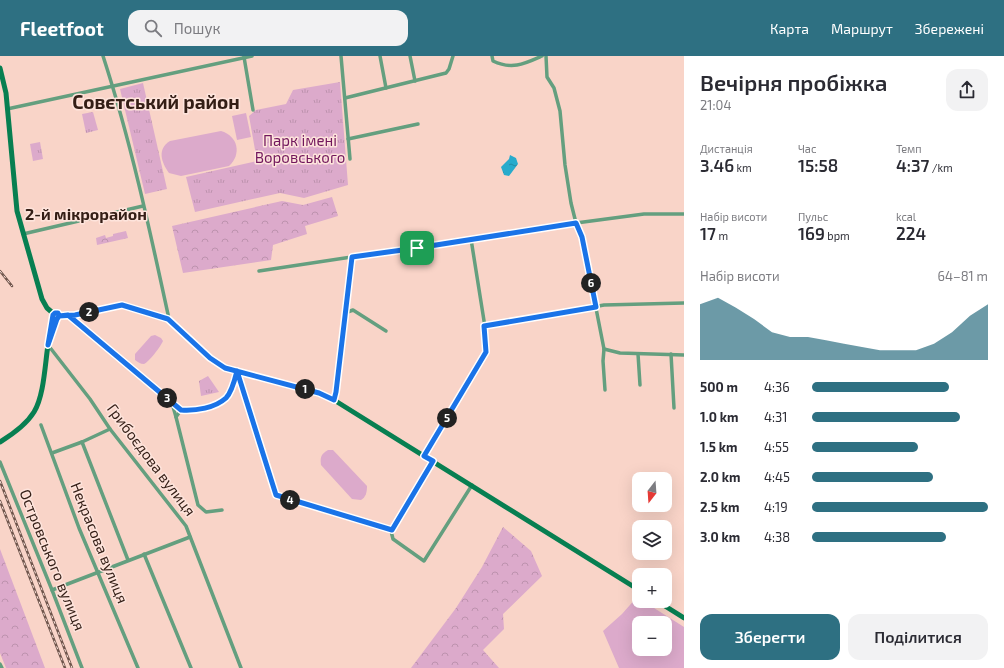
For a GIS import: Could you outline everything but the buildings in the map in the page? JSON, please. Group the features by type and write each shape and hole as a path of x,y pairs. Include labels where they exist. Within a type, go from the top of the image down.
{"street":[{"path":"103,56 134,164 168,319"},
{"path":"8,109 252,56"},
{"path":"341,56 350,159"},
{"path":"380,56 386,88"},
{"path":"410,56 415,81"},
{"path":"345,98 446,73 453,56"},
{"path":"492,56 493,61 504,66 525,64 542,56"},
{"path":"546,56 547,77 554,88 560,111 565,165 576,223 582,237 604,348 603,361 605,390"},
{"path":"244,57 253,110"},
{"path":"0,68 8,109 17,212 42,299 47,308 56,317"},
{"path":"348,138 418,124"},
{"path":"23,234 143,206"},
{"path":"258,271 576,223 644,214 684,214"},
{"path":"424,456 486,352 484,326 471,239"},
{"path":"334,400 352,257"},
{"path":"484,326 604,305 684,303"},
{"path":"56,317 75,315 122,305 168,319 210,358 225,368 319,393 334,400 632,586"},
{"path":"345,313 353,310 386,331"},
{"path":"68,315 181,410 192,411 208,407 227,397 237,371"},
{"path":"0,442 14,434 24,425 36,410 48,345 56,317"},
{"name":"Грибоєдова вулиця","path":"48,345 90,399 110,429 186,526 241,668"},
{"path":"604,348 620,353 684,355"},
{"path":"638,354 640,385"},
{"path":"672,354 674,408"},
{"path":"237,371 276,495 392,530"},
{"path":"172,402 198,505 206,512 222,510"},
{"path":"176,417 181,410"},
{"name":"Некрасова вулиця","path":"41,425 79,528 138,668"},
{"path":"52,454 110,429"},
{"path":"82,442 128,560"},
{"path":"433,461 392,530 393,539 424,561 472,485"},
{"name":"Островського вулиця","path":"0,462 82,668"},
{"path":"52,590 190,537"},
{"path":"144,554 191,668"},
{"path":"668,608 684,618"},
{"path":"0,664 2,668"}],"green space":[{"name":"Парк імені Воровського","path":"340,82 348,185 304,198 280,193 195,212 186,177 257,161 249,116 256,110 286,104 293,90"},
{"path":"143,83 167,189 145,194 120,89"},
{"path":"93,112 98,130 86,133 82,114"},
{"path":"246,113 251,137 237,140 232,116"},
{"path":"221,131 227,133 231,137 236,146 236,156 229,166 181,176 169,173 162,160 163,148 166,144 170,141"},
{"path":"40,142 43,159 33,161 30,144"},
{"path":"332,197 338,216 305,226 307,234 273,245 271,260 183,273 172,226 282,201 303,205"},
{"path":"126,231 128,238 97,245 96,238 105,235 106,238 113,236 113,234"},
{"path":"155,335 163,341 155,354 144,364 135,360 135,354 151,336"},
{"path":"208,376 219,392 201,396 199,381"},
{"path":"328,450 333,450 367,486 366,494 361,500 352,499 321,465 322,456"},
{"path":"503,527 531,551 542,576 503,614 504,629 483,650 499,668 411,668 456,608 482,567"},
{"path":"0,549 45,668 6,668 0,653"},
{"path":"632,603 632,608 654,608 667,616 632,616 632,656 672,656 672,619 684,627 684,668 619,668 603,631"}],"water":[{"path":"510,155 516,158 518,164 509,176 504,175 501,167 509,159"}],"railway":[{"path":"0,271 12,286"},
{"path":"0,481 72,668"},
{"path":"0,501 65,668"}],"district":[{"name":"Совєтський район","path":"156,102"},
{"name":"2-й мікрорайон","path":"86,214"}],"route":[{"path":"417,248 352,257 334,400 319,393 237,371 225,368 210,358 168,319 122,305 75,315 68,315 59,316 58,313 55,313 53,315 54,318 48,345 57,319 59,316 68,315 181,410 192,411 213,406 227,397 237,371 276,495 392,530 433,461 424,456 486,352 484,326 596,307 582,237 576,223 417,248"}]}
